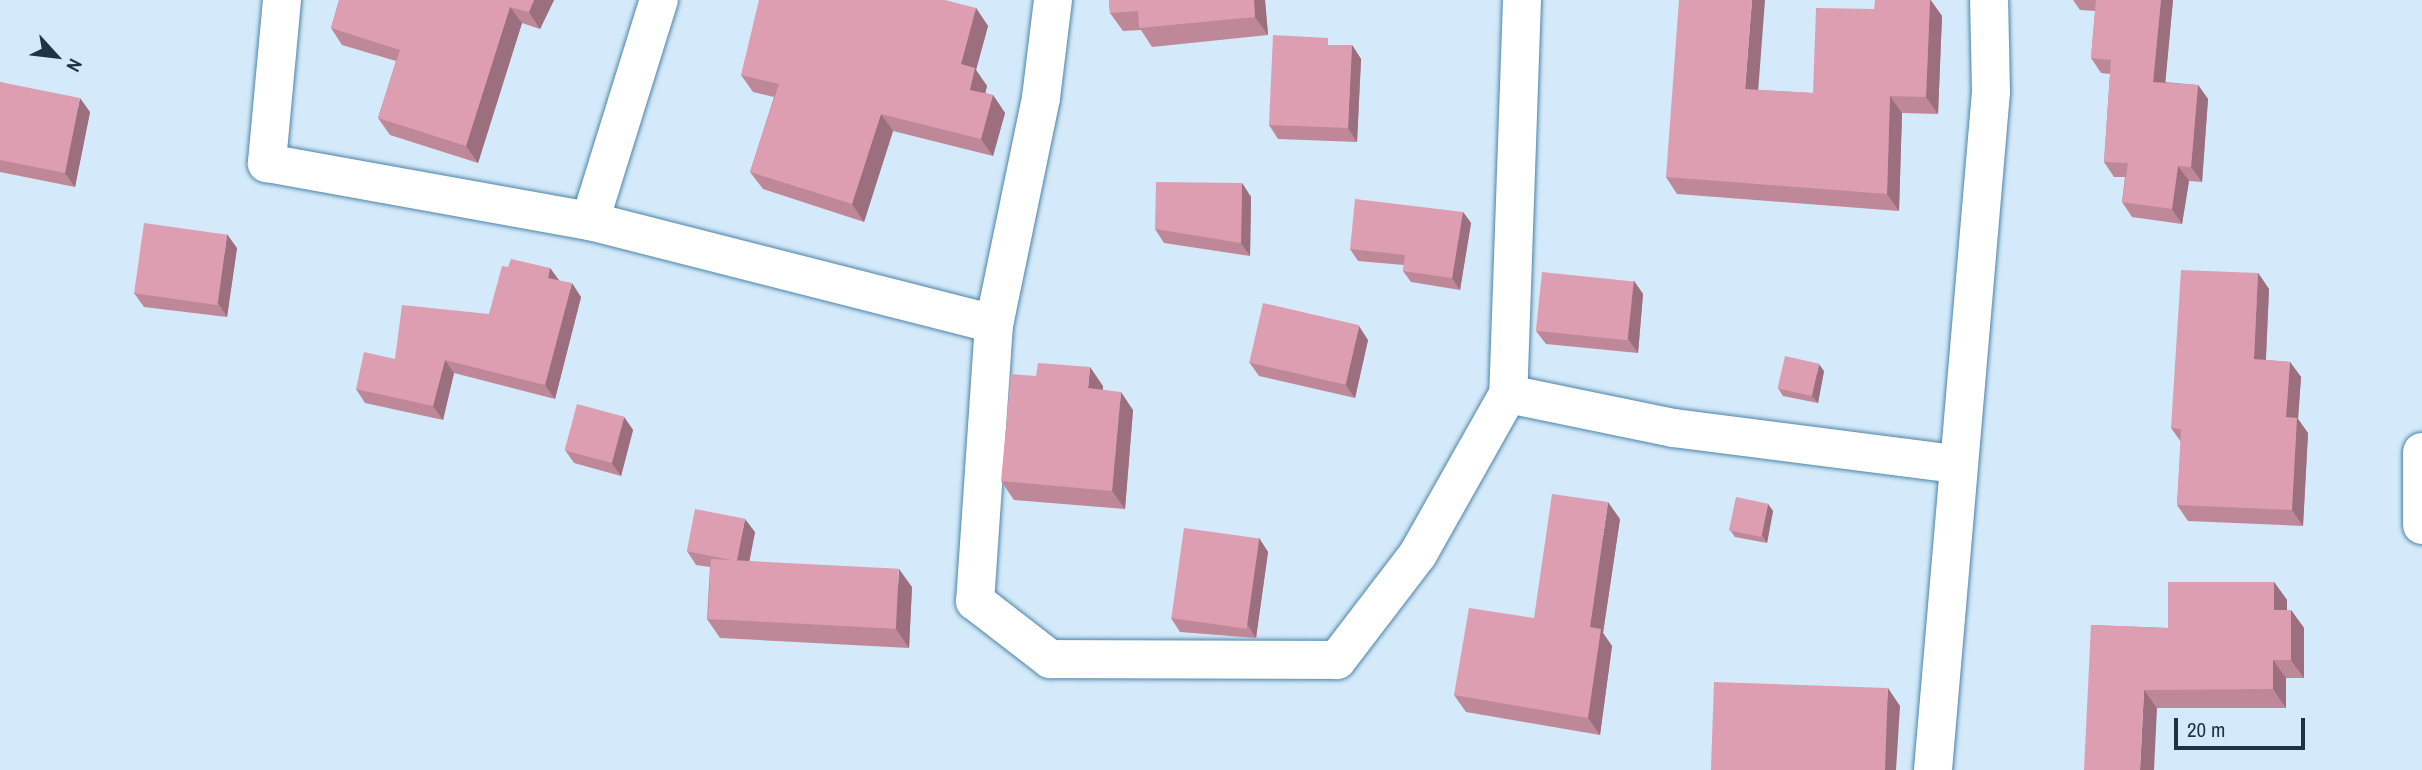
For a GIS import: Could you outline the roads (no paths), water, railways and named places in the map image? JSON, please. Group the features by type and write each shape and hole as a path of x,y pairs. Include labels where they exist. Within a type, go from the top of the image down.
{"street":[{"path":"282,0 267,163 590,221 994,324"},
{"path":"590,221 659,0"},
{"path":"1053,0 1041,98 994,324 975,601 1050,659 1337,660 1418,554 1508,394 1522,0"},
{"path":"1933,770 1954,464 1991,92 1989,0"},
{"path":"1508,394 1674,428 1954,464"},
{"path":"2422,452 2422,526"}]}
